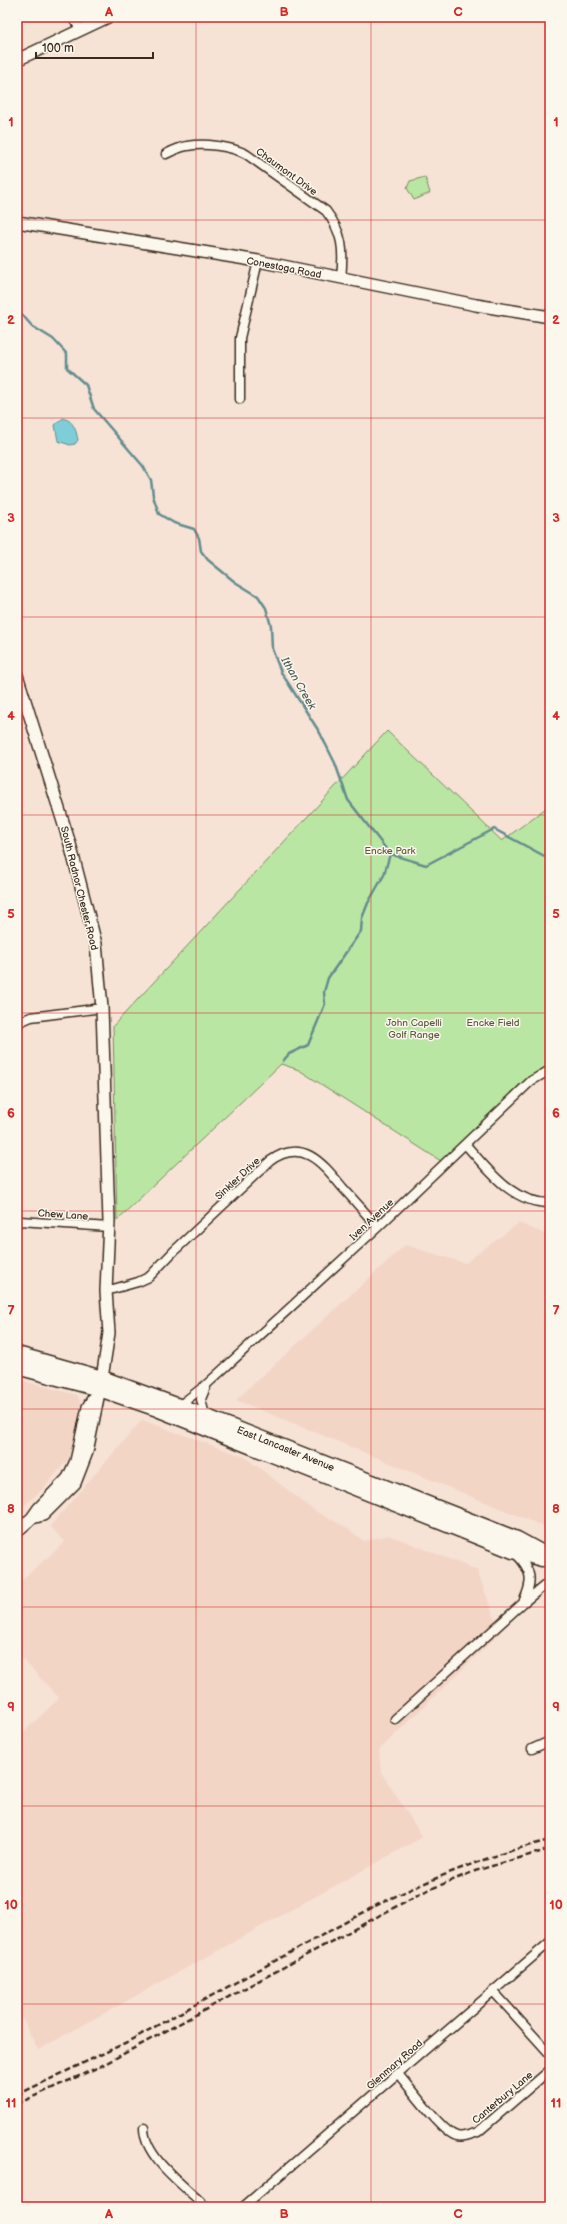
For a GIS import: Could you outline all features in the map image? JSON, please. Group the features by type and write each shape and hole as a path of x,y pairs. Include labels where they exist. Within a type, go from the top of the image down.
{"highway":[{"name":"East Lancaster Avenue","path":"17,1354 101,1383 179,1406 516,1539 550,1557"},
{"name":"East Lancaster Avenue","path":"17,1367 101,1383 163,1411 512,1551 550,1562"}],"main road":[{"path":"17,60 108,17"},
{"name":"Conestoga Road","path":"17,222 258,261 550,317"},
{"name":"South Radnor Chester Road","path":"17,676 70,844 96,944 102,1008 109,1227 106,1291 109,1333 101,1383"},
{"path":"17,1531 32,1518 39,1508 68,1478 76,1461 88,1408 101,1383"}],"street":[{"path":"72,17 81,30"},
{"name":"Chaumont Drive","path":"166,154 185,146 197,145 236,149 246,154 326,212 334,223 341,238 343,258 341,278"},
{"path":"240,399 240,338 258,261"},
{"path":"17,1023 31,1017 102,1008"},
{"name":"Iven Avenue","path":"179,1406 207,1384 378,1227 531,1081 550,1070"},
{"path":"465,1144 509,1191 535,1202 550,1203"},
{"name":"Sinkler Drive","path":"106,1291 138,1282 149,1277 270,1161 288,1153 305,1154 317,1159 378,1227"},
{"name":"Chew Lane","path":"18,1222 109,1227"},
{"path":"205,1416 201,1398 207,1384"},
{"path":"512,1551 524,1562 531,1577 529,1589 523,1603"},
{"path":"395,1719 523,1603 550,1581"},
{"path":"532,1749 550,1741"},
{"name":"Glenmary Road","path":"243,2207 259,2191 398,2074 550,1942"},
{"path":"493,1991 550,2054"},
{"name":"Canterbury Lane","path":"398,2074 445,2130 456,2136 465,2136 478,2132 550,2070"},
{"path":"144,2128 148,2148 167,2170 206,2207"}],"shaded area":[{"path":"519,1223 550,1236 550,1529 236,1400 405,1245 465,1263"},
{"path":"17,1379 77,1395 81,1403 72,1449 67,1461 44,1488 17,1512"},
{"path":"142,1420 245,1457 315,1511 346,1527 364,1541 389,1535 477,1570 500,1633 379,1750 381,1772 423,1837 38,2050 22,2018 17,2019 17,1739 59,1698 17,1653 17,1584 65,1542 50,1526"}],"green space":[{"path":"425,177 430,193 414,200 407,188 410,181"},
{"path":"387,731 502,841 550,805 550,1070 531,1081 444,1163 299,1070 281,1064 117,1220 113,1026"}],"water":[{"path":"63,418 70,421 74,426 78,440 75,444 70,445 58,441 55,425"}],"waterway":[{"name":"Ithan Creek","path":"17,309 32,326 53,339 67,354 67,368 86,385 94,409 143,466 151,480 153,496 159,514 174,523 194,529 199,538 201,551 208,560 235,582 258,596 266,608 271,626 272,649 281,672 320,733 335,763 348,800 390,854 426,865 494,829 550,859"},
{"path":"283,1061 289,1054 308,1045 325,1004 324,992 328,978 361,931 362,918 368,903 384,875 390,854"}],"railway":[{"path":"17,2095 127,2042 377,1905 483,1860 550,1840"},
{"path":"17,2104 101,2066 421,1893 475,1871 550,1849"}],"park label":[{"name":"Encke Park","path":"390,850"},
{"name":"Encke Field","path":"493,1022"},
{"name":"John Capelli Golf Range","path":"414,1028"}]}
